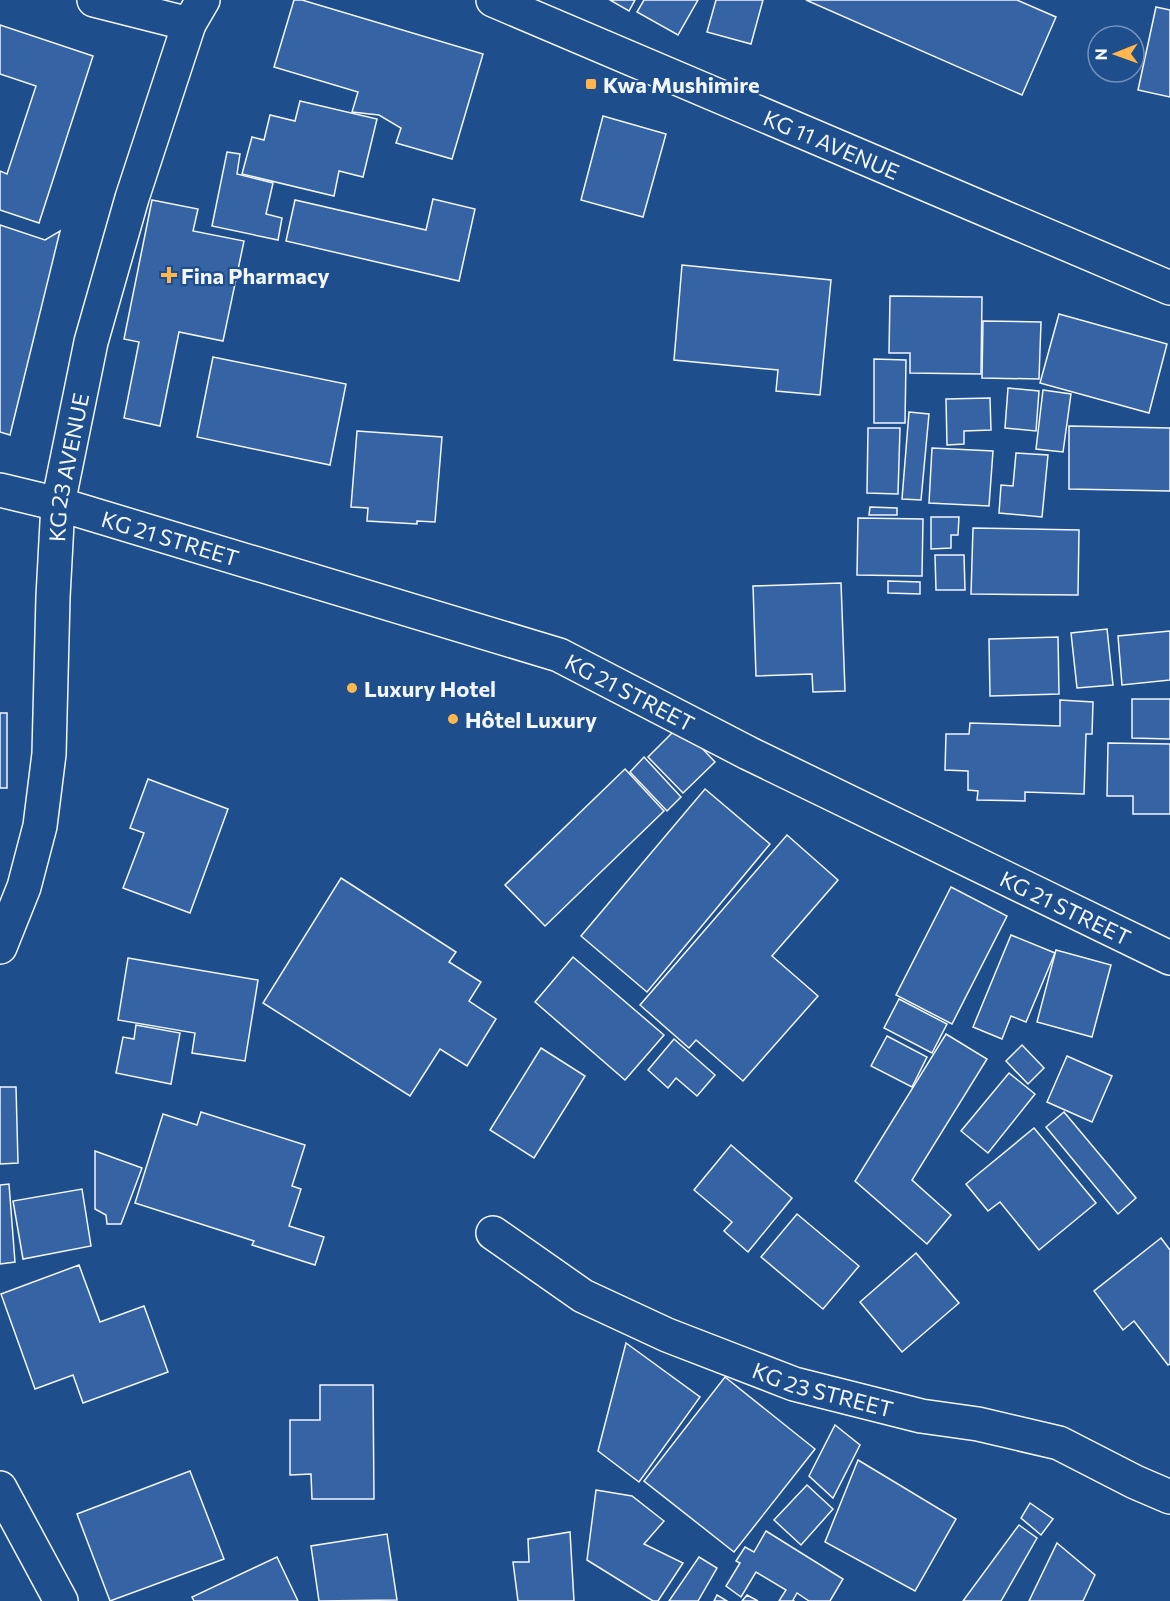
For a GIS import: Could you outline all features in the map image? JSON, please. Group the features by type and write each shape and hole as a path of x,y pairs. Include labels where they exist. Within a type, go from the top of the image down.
{"street":[{"path":"94,0 196,12"},
{"name":"KG 11 AVENUE","path":"493,0 1170,288"},
{"name":"KG 23 AVENUE","path":"0,947 24,887 40,826 49,754 52,597 58,504 91,342 132,198 196,12"},
{"name":"KG 21 STREET","path":"0,490 58,504 558,655 748,753 1170,957"},
{"name":"KG 23 STREET","path":"493,1233 583,1296 678,1339 794,1384 921,1416 978,1424 1059,1443 1135,1482 1170,1497"},
{"path":"0,1488 61,1601"}],"building":[{"path":"294,0 302,0 483,54 452,159 396,143 401,128 379,115 352,112 358,92 274,67"},
{"path":"610,0 635,0 629,11"},
{"path":"644,0 698,0 678,35 637,12"},
{"path":"716,0 763,0 751,44 707,32"},
{"path":"806,0 1017,0 1056,17 1022,95"},
{"path":"1156,7 1170,10 1170,97 1138,90 1139,84 1146,84 1146,53"},
{"path":"0,25 93,56 39,223 0,210 0,171 7,174 36,86 0,74"},
{"path":"300,101 377,119 363,177 339,171 334,196 242,174 252,137 264,140 270,115 295,121"},
{"path":"603,116 666,134 643,217 581,200"},
{"path":"227,152 240,154 237,174 273,183 266,214 282,218 278,240 212,226"},
{"path":"433,199 475,209 459,281 286,241 295,200 426,230"},
{"path":"152,200 198,209 193,231 244,241 223,341 179,332 160,426 124,418 139,342 124,339"},
{"path":"0,225 45,240 60,231 10,435 0,432"},
{"path":"682,265 831,280 820,395 776,391 778,370 674,360"},
{"path":"890,296 982,297 981,374 910,373 910,353 889,353"},
{"path":"1059,314 1167,344 1149,413 1040,383"},
{"path":"983,321 1041,322 1039,379 982,378"},
{"path":"213,357 346,384 330,465 197,437"},
{"path":"874,359 906,360 905,423 874,423"},
{"path":"1008,388 1039,391 1036,431 1005,428"},
{"path":"1043,390 1071,394 1063,452 1036,449"},
{"path":"990,398 991,430 964,431 964,444 947,445 946,399"},
{"path":"909,412 929,414 921,500 902,499"},
{"path":"1069,426 1170,428 1170,491 1069,489"},
{"path":"868,428 900,428 898,494 867,493"},
{"path":"357,431 442,437 435,522 417,521 417,524 367,521 368,508 351,507"},
{"path":"932,448 993,451 989,506 929,503"},
{"path":"1016,453 1048,455 1042,517 999,513 1001,485 1013,486"},
{"path":"870,507 897,508 897,515 869,515"},
{"path":"931,517 959,517 958,535 951,535 951,548 931,549"},
{"path":"858,518 923,519 922,576 857,575"},
{"path":"973,528 1079,530 1078,595 971,594"},
{"path":"935,555 964,555 965,590 936,590"},
{"path":"888,581 920,582 920,594 888,593"},
{"path":"841,583 845,691 813,692 812,674 756,676 753,586"},
{"path":"1107,629 1113,685 1077,688 1071,633"},
{"path":"1170,631 1170,680 1122,685 1118,636"},
{"path":"1058,637 1059,694 990,696 989,639"},
{"path":"1132,699 1170,699 1170,739 1132,738"},
{"path":"1060,700 1093,702 1092,734 1086,734 1084,794 1025,792 1025,801 977,800 978,791 968,790 968,771 945,770 946,734 969,734 970,723 1060,726"},
{"path":"0,713 7,713 7,788 0,788"},
{"path":"680,725 715,762 683,793 648,757"},
{"path":"1108,743 1170,744 1170,814 1133,814 1133,796 1107,796"},
{"path":"644,757 681,797 667,811 630,772"},
{"path":"625,769 664,811 545,926 505,885"},
{"path":"148,779 228,809 190,913 123,888 144,833 130,828"},
{"path":"705,789 770,844 647,992 581,936"},
{"path":"787,835 838,880 772,956 818,996 743,1081 696,1040 689,1048 640,1005"},
{"path":"341,878 456,952 449,962 481,982 469,1001 496,1019 467,1066 440,1049 410,1096 263,1003"},
{"path":"951,887 1007,916 952,1024 896,995"},
{"path":"1011,935 1055,953 1026,1022 1011,1016 1002,1039 973,1027"},
{"path":"1056,950 1111,965 1092,1037 1037,1022"},
{"path":"573,957 664,1035 625,1080 535,1002"},
{"path":"128,958 258,980 245,1061 192,1053 195,1033 118,1020"},
{"path":"899,999 947,1024 932,1053 884,1028"},
{"path":"136,1025 180,1033 171,1084 116,1073 123,1037 134,1039"},
{"path":"946,1034 987,1059 912,1180 951,1215 927,1244 855,1181"},
{"path":"887,1036 927,1057 912,1087 871,1066"},
{"path":"674,1039 715,1075 697,1096 676,1078 668,1088 648,1070"},
{"path":"1022,1045 1044,1068 1028,1084 1006,1061"},
{"path":"541,1048 585,1076 534,1158 490,1130"},
{"path":"1067,1056 1112,1076 1092,1122 1047,1102"},
{"path":"1009,1073 1035,1094 988,1153 961,1131"},
{"path":"0,1087 16,1087 18,1163 0,1164"},
{"path":"201,1112 305,1145 292,1186 301,1189 289,1226 324,1237 315,1265 252,1245 254,1241 135,1203 163,1114 197,1125"},
{"path":"1064,1112 1136,1198 1118,1214 1046,1127"},
{"path":"1034,1128 1096,1203 1039,1250 1000,1202 988,1211 966,1184"},
{"path":"731,1145 792,1198 748,1252 724,1231 732,1222 694,1190"},
{"path":"95,1151 142,1168 121,1224 107,1224 106,1215 95,1209"},
{"path":"9,1184 15,1262 0,1264 0,1185"},
{"path":"82,1189 91,1246 23,1259 13,1201"},
{"path":"797,1214 859,1266 823,1309 761,1257"},
{"path":"1161,1238 1170,1250 1170,1364 1168,1365 1134,1321 1123,1330 1094,1291"},
{"path":"916,1253 959,1303 902,1352 860,1302"},
{"path":"79,1265 100,1322 144,1306 168,1372 83,1403 73,1375 35,1389 1,1294"},
{"path":"626,1343 700,1397 639,1482 598,1451"},
{"path":"725,1377 815,1449 734,1552 644,1481"},
{"path":"320,1385 373,1385 374,1499 312,1499 311,1474 290,1475 290,1420 320,1420"},
{"path":"835,1425 860,1445 833,1498 809,1476"},
{"path":"858,1460 956,1519 915,1591 825,1542"},
{"path":"190,1471 224,1559 110,1601 77,1514"},
{"path":"807,1485 833,1509 801,1545 774,1520"},
{"path":"596,1490 632,1496 664,1521 644,1544 683,1563 658,1601 653,1601 587,1560"},
{"path":"1030,1503 1053,1519 1041,1535 1021,1518"},
{"path":"1019,1525 1037,1538 1001,1601 963,1601"},
{"path":"766,1531 843,1579 830,1601 809,1601 797,1593 794,1601 779,1601 786,1590 756,1572 741,1597 726,1586 740,1563 736,1561 745,1547 754,1552"},
{"path":"570,1532 574,1601 518,1601 513,1562 529,1562 528,1539"},
{"path":"387,1534 397,1600 319,1601 311,1546"},
{"path":"1057,1543 1095,1575 1083,1601 1029,1601"},
{"path":"277,1557 298,1601 194,1601 192,1597"},
{"path":"699,1557 717,1568 698,1601 669,1601"},
{"path":"717,1595 727,1601 714,1601"},
{"path":"747,1595 758,1601 742,1601"}],"place":[{"name":"Kwa Mushimire","path":"591,84"},
{"name":"Fina Pharmacy","path":"169,275"},
{"name":"Luxury Hotel","path":"352,688"},
{"name":"Hôtel Luxury","path":"453,719"}]}
